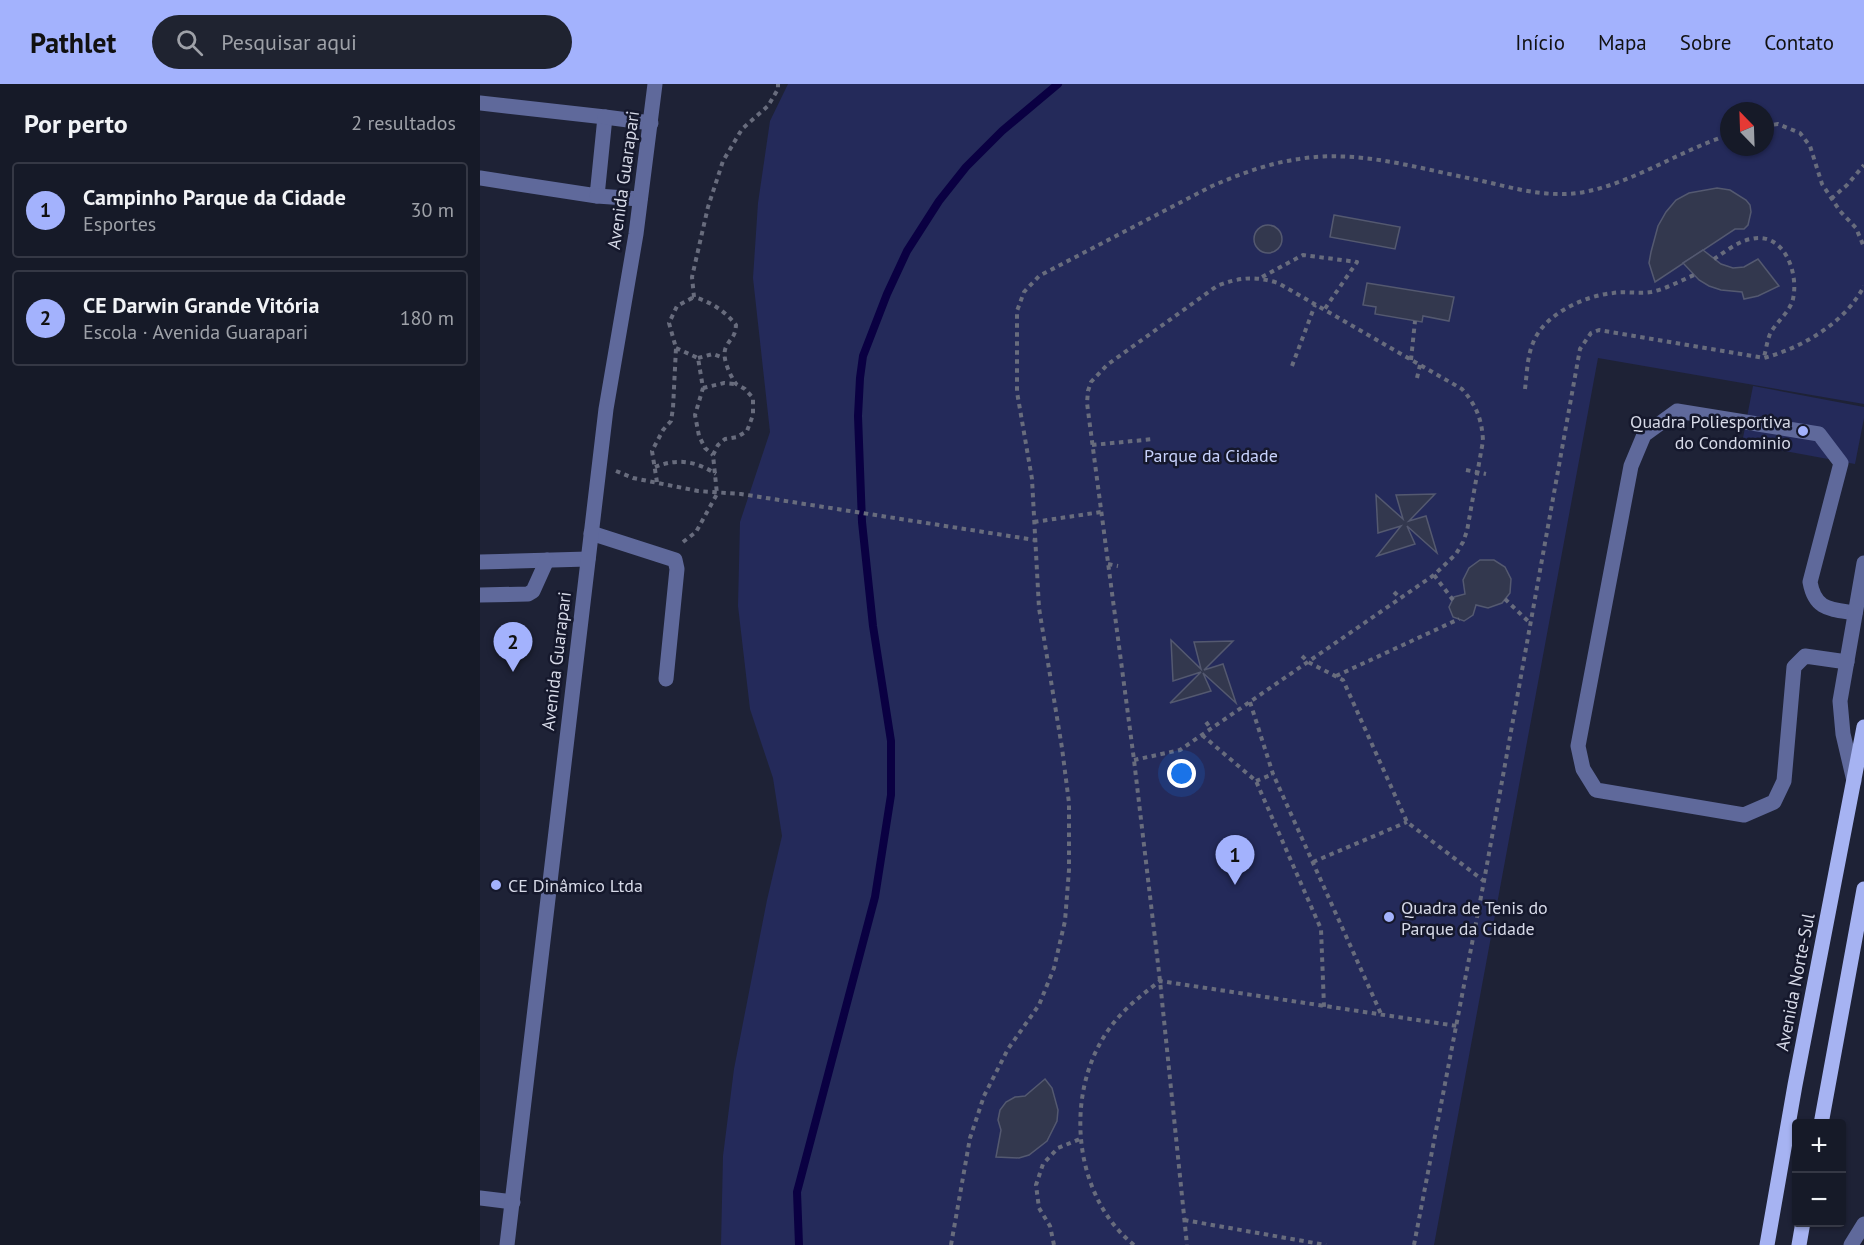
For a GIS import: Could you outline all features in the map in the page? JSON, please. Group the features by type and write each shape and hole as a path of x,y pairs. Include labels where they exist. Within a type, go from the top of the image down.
{"main road":[{"name":"Avenida Norte-Sul","path":"1767,1245 1795,1085 1864,727"},
{"path":"1822,1119 1864,889"},
{"path":"1799,1245 1802,1227"}],"street":[{"name":"Avenida Guarapari","path":"507,1245 606,409 636,234 655,84"},
{"path":"480,102 651,123"},
{"path":"597,196 605,117"},
{"path":"480,178 597,196 640,199"},
{"path":"1847,662 1805,656 1794,667 1784,781 1774,802 1744,815 1596,790 1583,769 1578,746 1631,466 1644,435 1677,411 1820,434 1841,463 1810,582 1812,596 1821,605 1855,613"},
{"path":"591,533 675,560 677,568 666,679"},
{"path":"480,562 588,559"},
{"path":"480,595 528,594 533,591 547,560"},
{"path":"1854,781 1843,734 1840,701 1864,563"},
{"path":"480,1198 513,1202"},
{"path":"1851,1245 1864,1224"}],"path":[{"path":"694,297 692,277 708,207 723,160 742,129 768,106 778,89 778,84"},
{"path":"1774,125 1778,124 1800,133 1810,146 1822,184 1831,199 1856,228 1864,247"},
{"path":"951,1245 970,1138 984,1096 1008,1050 1039,1005 1054,968 1065,921 1069,870 1069,803 1039,608 1032,479 1017,392 1017,311 1024,292 1039,276 1212,186 1238,175 1300,158 1334,156 1375,159 1529,191 1559,195 1587,192 1720,139"},
{"path":"1831,199 1864,165"},
{"path":"1714,259 1750,238 1764,238 1779,245 1791,264 1795,281 1792,302 1770,335 1764,358"},
{"path":"1262,278 1303,255 1357,262 1324,310"},
{"path":"1525,389 1533,342 1553,317 1593,297 1614,293 1650,292 1694,275"},
{"path":"1134,760 1180,750 1211,729 1434,575 1456,555 1467,531 1483,441 1478,411 1462,389 1316,304 1278,283 1262,278 1249,277 1218,286 1107,365 1091,382 1087,403 1134,760 1160,981 1187,1245"},
{"path":"1414,1245 1484,881 1580,349 1591,333 1599,330 1764,358 1789,351 1840,318 1856,301 1864,286"},
{"path":"657,482 652,451 656,441 671,421 676,348 669,323 677,306 694,297 728,314 736,325 735,335 725,348 724,358 735,384"},
{"path":"1292,366 1316,304"},
{"path":"1411,360 1415,321"},
{"path":"676,348 698,358 713,354 724,358"},
{"path":"698,358 703,388 695,415 699,436 713,455"},
{"path":"1417,378 1420,365"},
{"path":"666,556 696,532 717,494 713,455 718,445 725,439 737,437 747,431 753,415 753,398 745,389 724,382 703,388"},
{"path":"1092,445 1154,439"},
{"path":"655,467 675,461 688,461 716,474"},
{"path":"599,465 633,478 717,494 741,494 1035,540"},
{"path":"1466,470 1486,474"},
{"path":"1034,522 1101,512"},
{"path":"1108,564 1118,566"},
{"path":"1434,575 1453,600"},
{"path":"1394,592 1400,598"},
{"path":"1505,599 1530,623"},
{"path":"1335,676 1459,619"},
{"path":"1302,656 1308,662 1343,680 1407,822 1484,881"},
{"path":"1250,702 1273,774 1382,1016"},
{"path":"1206,722 1211,729"},
{"path":"1202,735 1256,781 1321,929 1324,1006"},
{"path":"1256,781 1273,774"},
{"path":"1313,862 1407,822"},
{"path":"1134,1245 1104,1209 1088,1175 1080,1139 1081,1102 1090,1066 1107,1033 1130,1004 1160,981 1457,1026"},
{"path":"1054,1245 1050,1226 1039,1208 1036,1185 1043,1164 1058,1148 1080,1139"},
{"path":"1184,1220 1326,1245"}],"green space":[{"name":"Parque da Cidade","path":"788,84 1864,84 1864,404 1598,358 1434,1245 721,1245 723,1156 734,1069 782,836 773,778 750,709 738,606 740,522 770,432 753,278 758,203 770,121"},
{"name":"Quadra Poliesportiva do Condominio","path":"1753,386 1864,407 1855,464 1742,443"}],"building":[{"path":"1717,188 1730,190 1746,200 1751,212 1748,225 1744,229 1735,229 1655,282 1649,263 1658,226 1666,212 1676,200 1689,193"},
{"path":"1334,215 1400,227 1395,249 1330,237"},
{"path":"1268,225 1278,229 1282,239 1278,249 1268,253 1258,249 1254,239 1258,229"},
{"path":"1703,250 1721,264 1733,268 1744,267 1758,259 1779,286 1758,296 1744,299 1742,292 1709,286 1699,280 1683,263"},
{"path":"1367,283 1454,297 1449,321 1423,316 1422,322 1375,314 1376,307 1363,305"},
{"path":"1435,494 1409,521 1426,516 1437,553 1407,526 1415,544 1377,556 1401,526 1378,533 1376,495 1403,519 1396,495"},
{"path":"1480,560 1494,560 1505,567 1511,579 1510,593 1502,603 1488,608 1476,605 1473,615 1464,621 1453,617 1449,607 1454,597 1465,594 1463,580 1469,568"},
{"path":"1171,640 1201,669 1194,642 1233,641 1204,670 1223,664 1236,703 1203,673 1211,691 1170,703 1201,672 1173,681"},
{"path":"1045,1079 1052,1088 1058,1110 1057,1121 1047,1141 1029,1155 1019,1158 996,1157 1001,1130 998,1120 1000,1110 1006,1102 1015,1097 1025,1096"}],"waterway":[{"path":"799,1245 797,1192 875,897 891,795 891,741 873,626 862,522 858,416 863,356 887,294 907,251 939,201 966,167 1002,131 1058,84"}],"place":[{"name":"Quadra Poliesportiva do Condominio","path":"1803,431"},
{"name":"CE Darwin Grande Vitória","path":"513,672"},
{"name":"CE Dinâmico Ltda","path":"496,885"},
{"name":"Campinho Parque da Cidade","path":"1235,885"},
{"name":"Quadra de Tenis do Parque da Cidade","path":"1389,917"}]}
